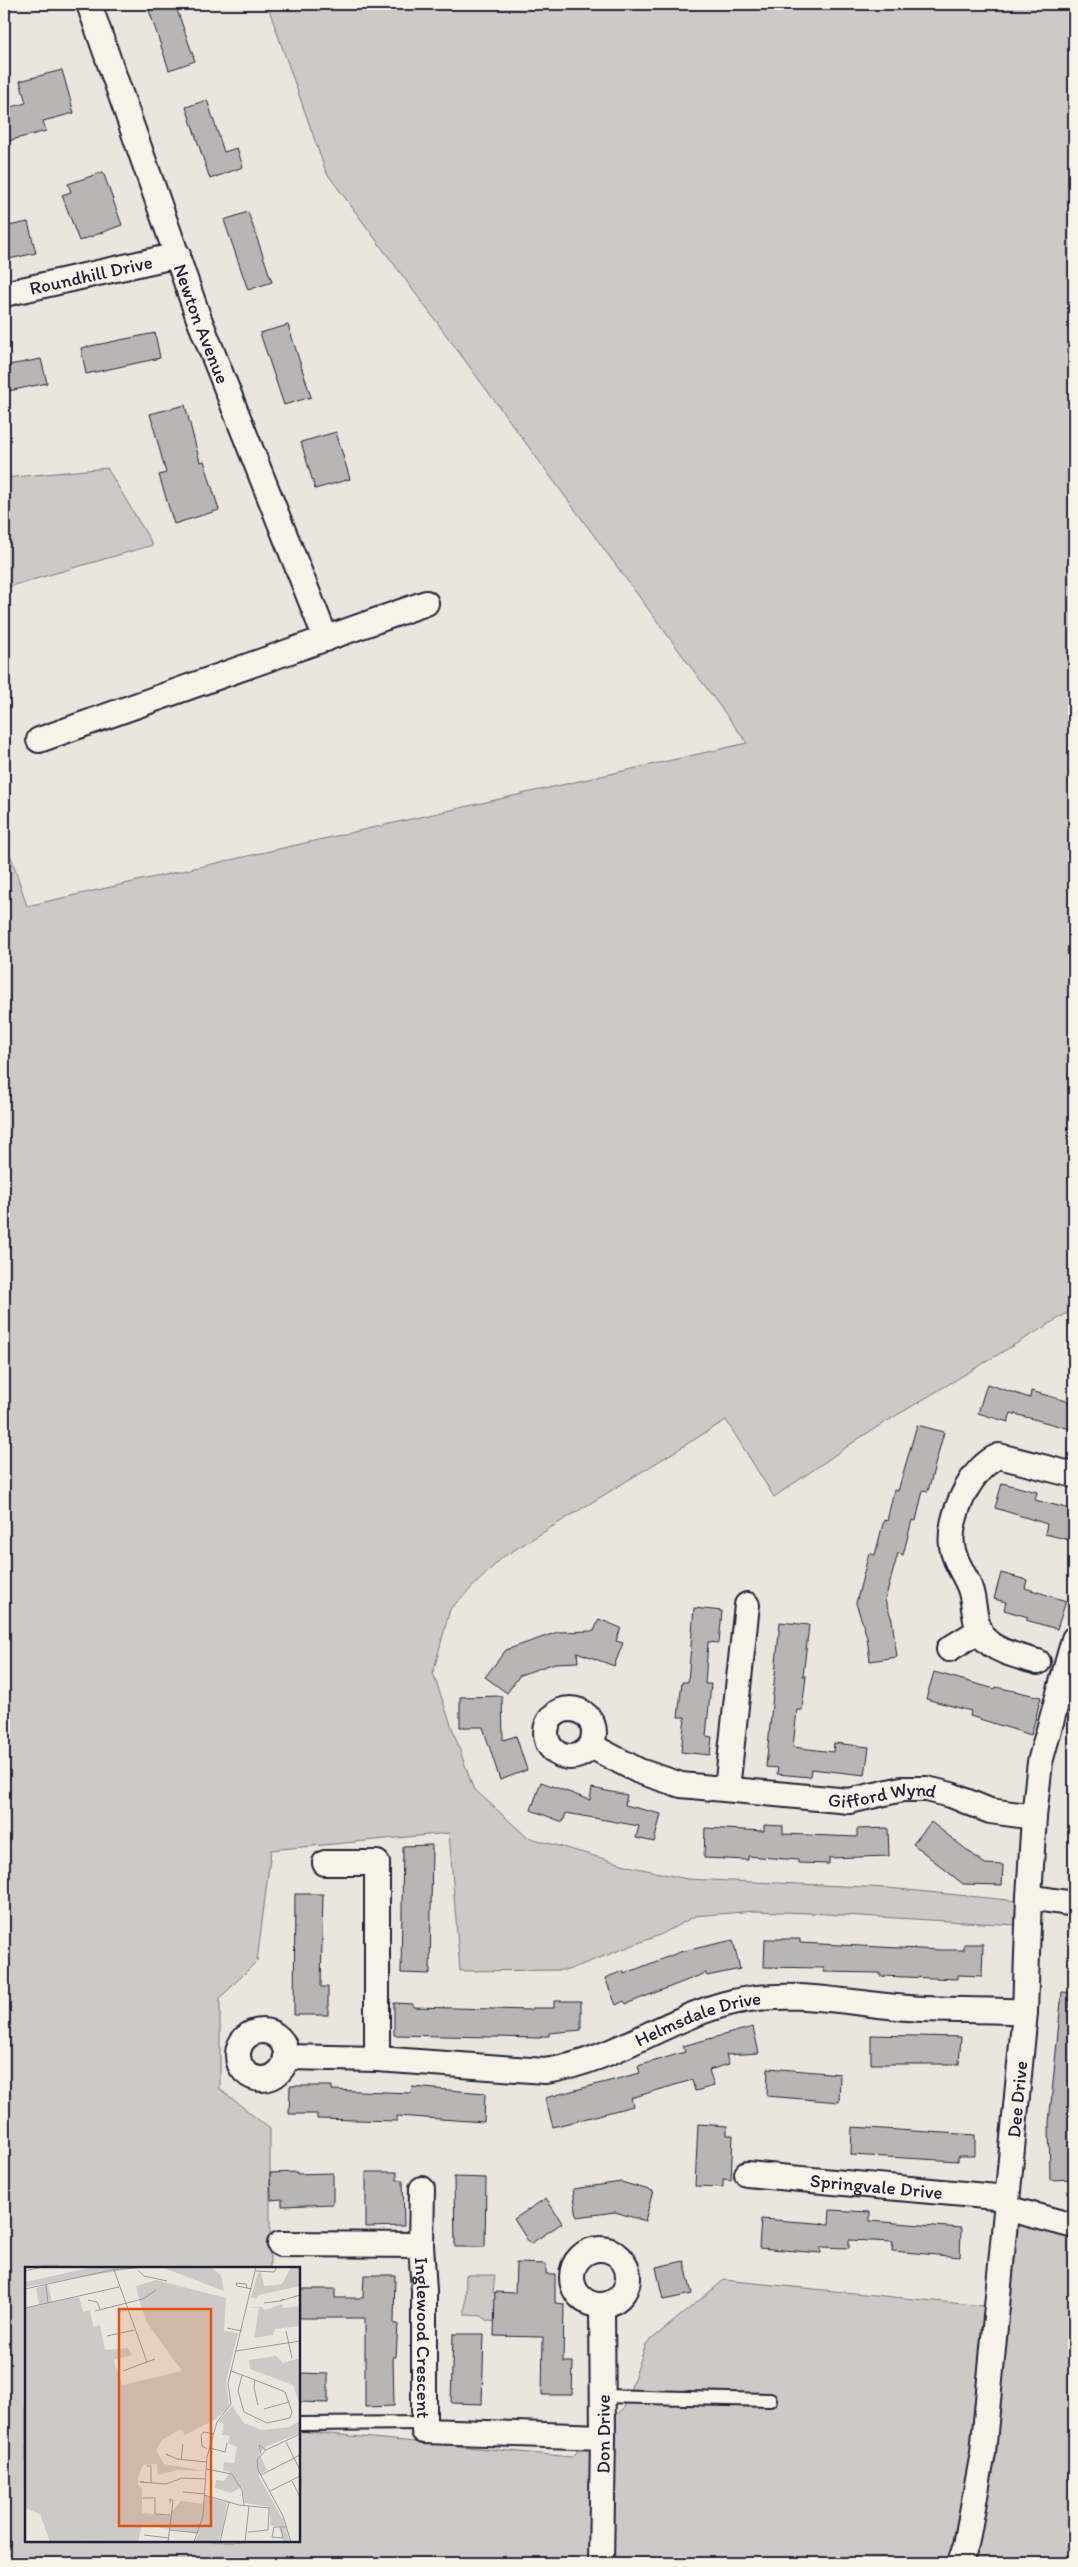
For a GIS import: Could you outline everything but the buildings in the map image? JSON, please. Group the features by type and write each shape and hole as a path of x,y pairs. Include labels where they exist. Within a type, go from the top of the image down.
{"street":[{"name":"Newton Avenue","path":"90,4 199,319 326,638"},
{"name":"Roundhill Drive","path":"4,294 178,255"},
{"path":"39,740 426,603"},
{"path":"1038,1662 997,1648 984,1638 980,1630 970,1587 956,1560 952,1546 954,1518 973,1477 988,1460 999,1456 1074,1474"},
{"path":"727,1789 747,1605"},
{"path":"949,1649 980,1630"},
{"name":"Dee Drive","path":"960,2563 966,2544 983,2453 1025,2012 1028,1897 1040,1762 1073,1646"},
{"name":"Gifford Wynd","path":"591,1746 639,1771 681,1785 849,1801 902,1789 927,1789 951,1794 990,1811 1034,1817"},
{"path":"324,1863 376,1863 378,1884 377,2059"},
{"path":"1028,1897 1074,1904"},
{"name":"Helmsdale Drive","path":"287,2057 377,2059 536,2071 570,2068 707,2010 735,2002 771,1997 812,1997 908,2008 1025,2012"},
{"name":"Springvale Drive","path":"747,2174 1006,2203 1074,2226"},
{"name":"Inglewood Crescent","path":"422,2189 424,2431 603,2437"},
{"name":"Inglewood Crescent","path":"280,2244 421,2245"},
{"name":"Don Drive","path":"601,2563 603,2437 602,2306"}],"lane":[{"path":"603,2396 770,2400"},
{"path":"300,2424 424,2423"}],"shaded area":[{"path":"267,4 1074,4 1074,1309 864,1435 774,1497 726,1420 503,1557 450,1609 433,1673 473,1788 527,1837 633,1867 687,1879 888,1888 1018,1901 1016,1925 754,1911 695,1916 662,1934 568,1970 460,1971 449,1833 271,1850 257,1961 220,1998 220,2089 270,2129 270,2267 25,2267 25,2542 300,2542 300,2431 572,2457 624,2408 646,2344 724,2280 1004,2308 1017,2217 1074,2235 1074,2563 290,2563 260,2559 259,2563 4,2563 4,835 27,906 747,743 326,172"},
{"path":"107,468 153,545 4,588 4,478"},
{"path":"466,2275 495,2275 493,2293 515,2294 515,2323 487,2321 482,2316 465,2315"}]}
